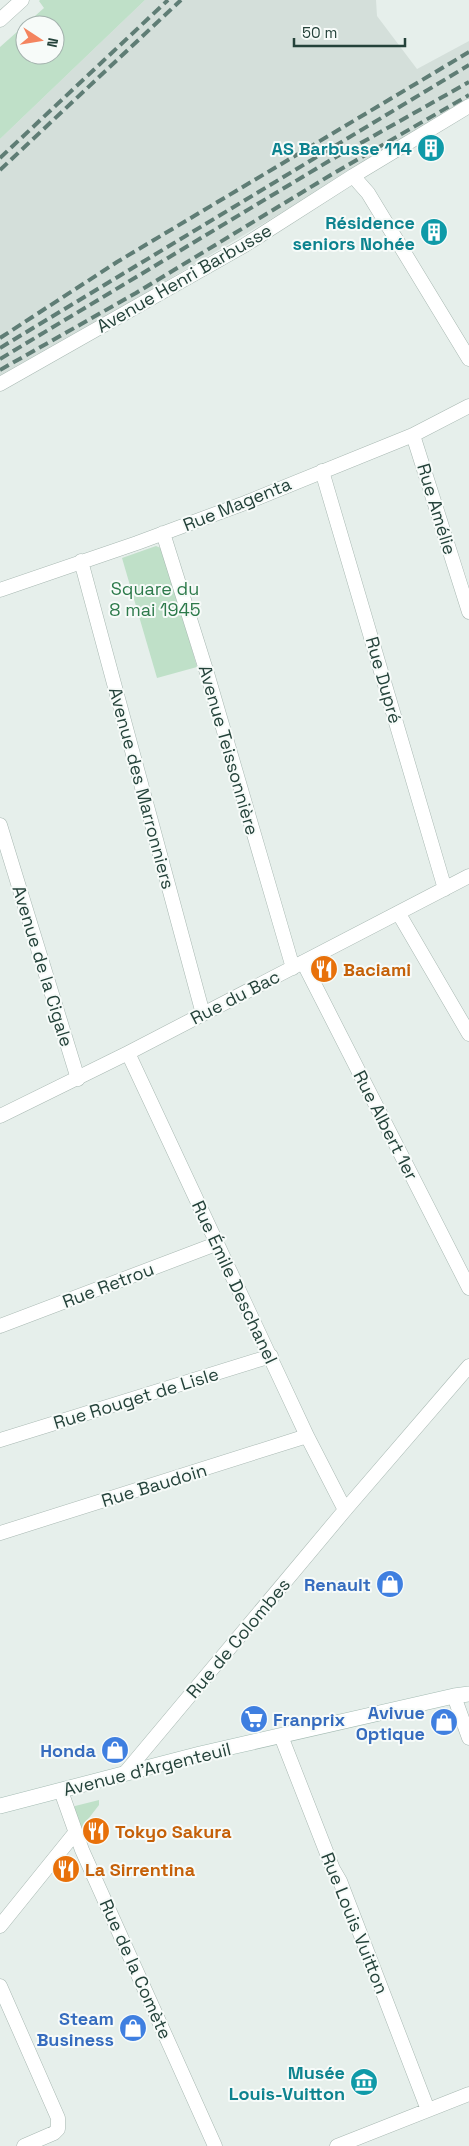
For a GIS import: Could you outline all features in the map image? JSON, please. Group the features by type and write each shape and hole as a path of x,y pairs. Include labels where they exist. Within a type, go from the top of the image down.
{"main road":[{"name":"Avenue d'Argenteuil","path":"0,1806 281,1736 462,1695"}],"street":[{"path":"0,20 22,0"},
{"name":"Avenue Henri Barbusse","path":"0,384 245,245 353,176 469,106"},
{"path":"353,176 368,192 469,359"},
{"name":"Rue Magenta","path":"0,590 245,503 413,435 469,406"},
{"name":"Rue Amélie","path":"413,435 469,612"},
{"name":"Rue Dupré","path":"322,471 445,889"},
{"name":"Avenue Teissonnière","path":"163,533 298,965"},
{"name":"Avenue des Marronniers","path":"81,561 203,1014"},
{"name":"Avenue de la Cigale","path":"0,825 78,1079"},
{"name":"Rue du Bac","path":"0,1116 78,1079 469,876"},
{"path":"398,914 469,1034"},
{"name":"Rue Albert 1er","path":"298,965 469,1288"},
{"name":"Rue Émile Deschanel","path":"128,1053 307,1436 345,1510"},
{"name":"Rue Retrou","path":"0,1326 216,1244"},
{"name":"Rue Rouget de Lisle","path":"0,1440 271,1356"},
{"name":"Rue de Colombes","path":"125,1774 345,1510 469,1366"},
{"name":"Rue Baudoin","path":"0,1533 307,1436"},
{"path":"462,1695 469,1738"},
{"name":"Rue Louis Vuitton","path":"281,1736 333,1869 340,1881 428,2110"},
{"name":"Rue de la Comète","path":"61,1791 75,1833 215,2146"},
{"path":"0,1926 75,1833"},
{"path":"0,1986 59,2123 58,2129 54,2133 24,2146"},
{"path":"337,2146 469,2094"}],"shaded area":[{"path":"145,0 376,0 377,16 417,69 469,41 469,102 0,379 0,139"}],"green space":[{"path":"40,0 145,0 0,139 0,47 15,34 15,65 65,65 65,15 36,15 44,8"},
{"name":"Square du 8 mai 1945","path":"156,546 163,549 197,667 157,678 122,558"},
{"path":"99,1800 99,1805 82,1827 79,1827 73,1810 75,1806"}],"railway":[{"path":"0,158 168,0"},
{"path":"0,170 181,0"},
{"path":"0,338 117,262 469,52"},
{"path":"0,348 469,65"},
{"path":"0,359 329,161 469,82"},
{"path":"0,370 136,293 334,173 469,95"}],"place":[{"name":"AS Barbusse 114","path":"431,148"},
{"name":"Résidence seniors Nohée","path":"434,232"},
{"name":"Baciami","path":"324,969"},
{"name":"Renault","path":"390,1584"},
{"name":"Franprix","path":"254,1719"},
{"name":"Avivue Optique","path":"444,1722"},
{"name":"Honda","path":"115,1750"},
{"name":"Tokyo Sakura","path":"96,1831"},
{"name":"La Sirrentina","path":"66,1869"},
{"name":"Steam Business","path":"133,2028"},
{"name":"Musée Louis-Vuitton","path":"364,2082"}]}
